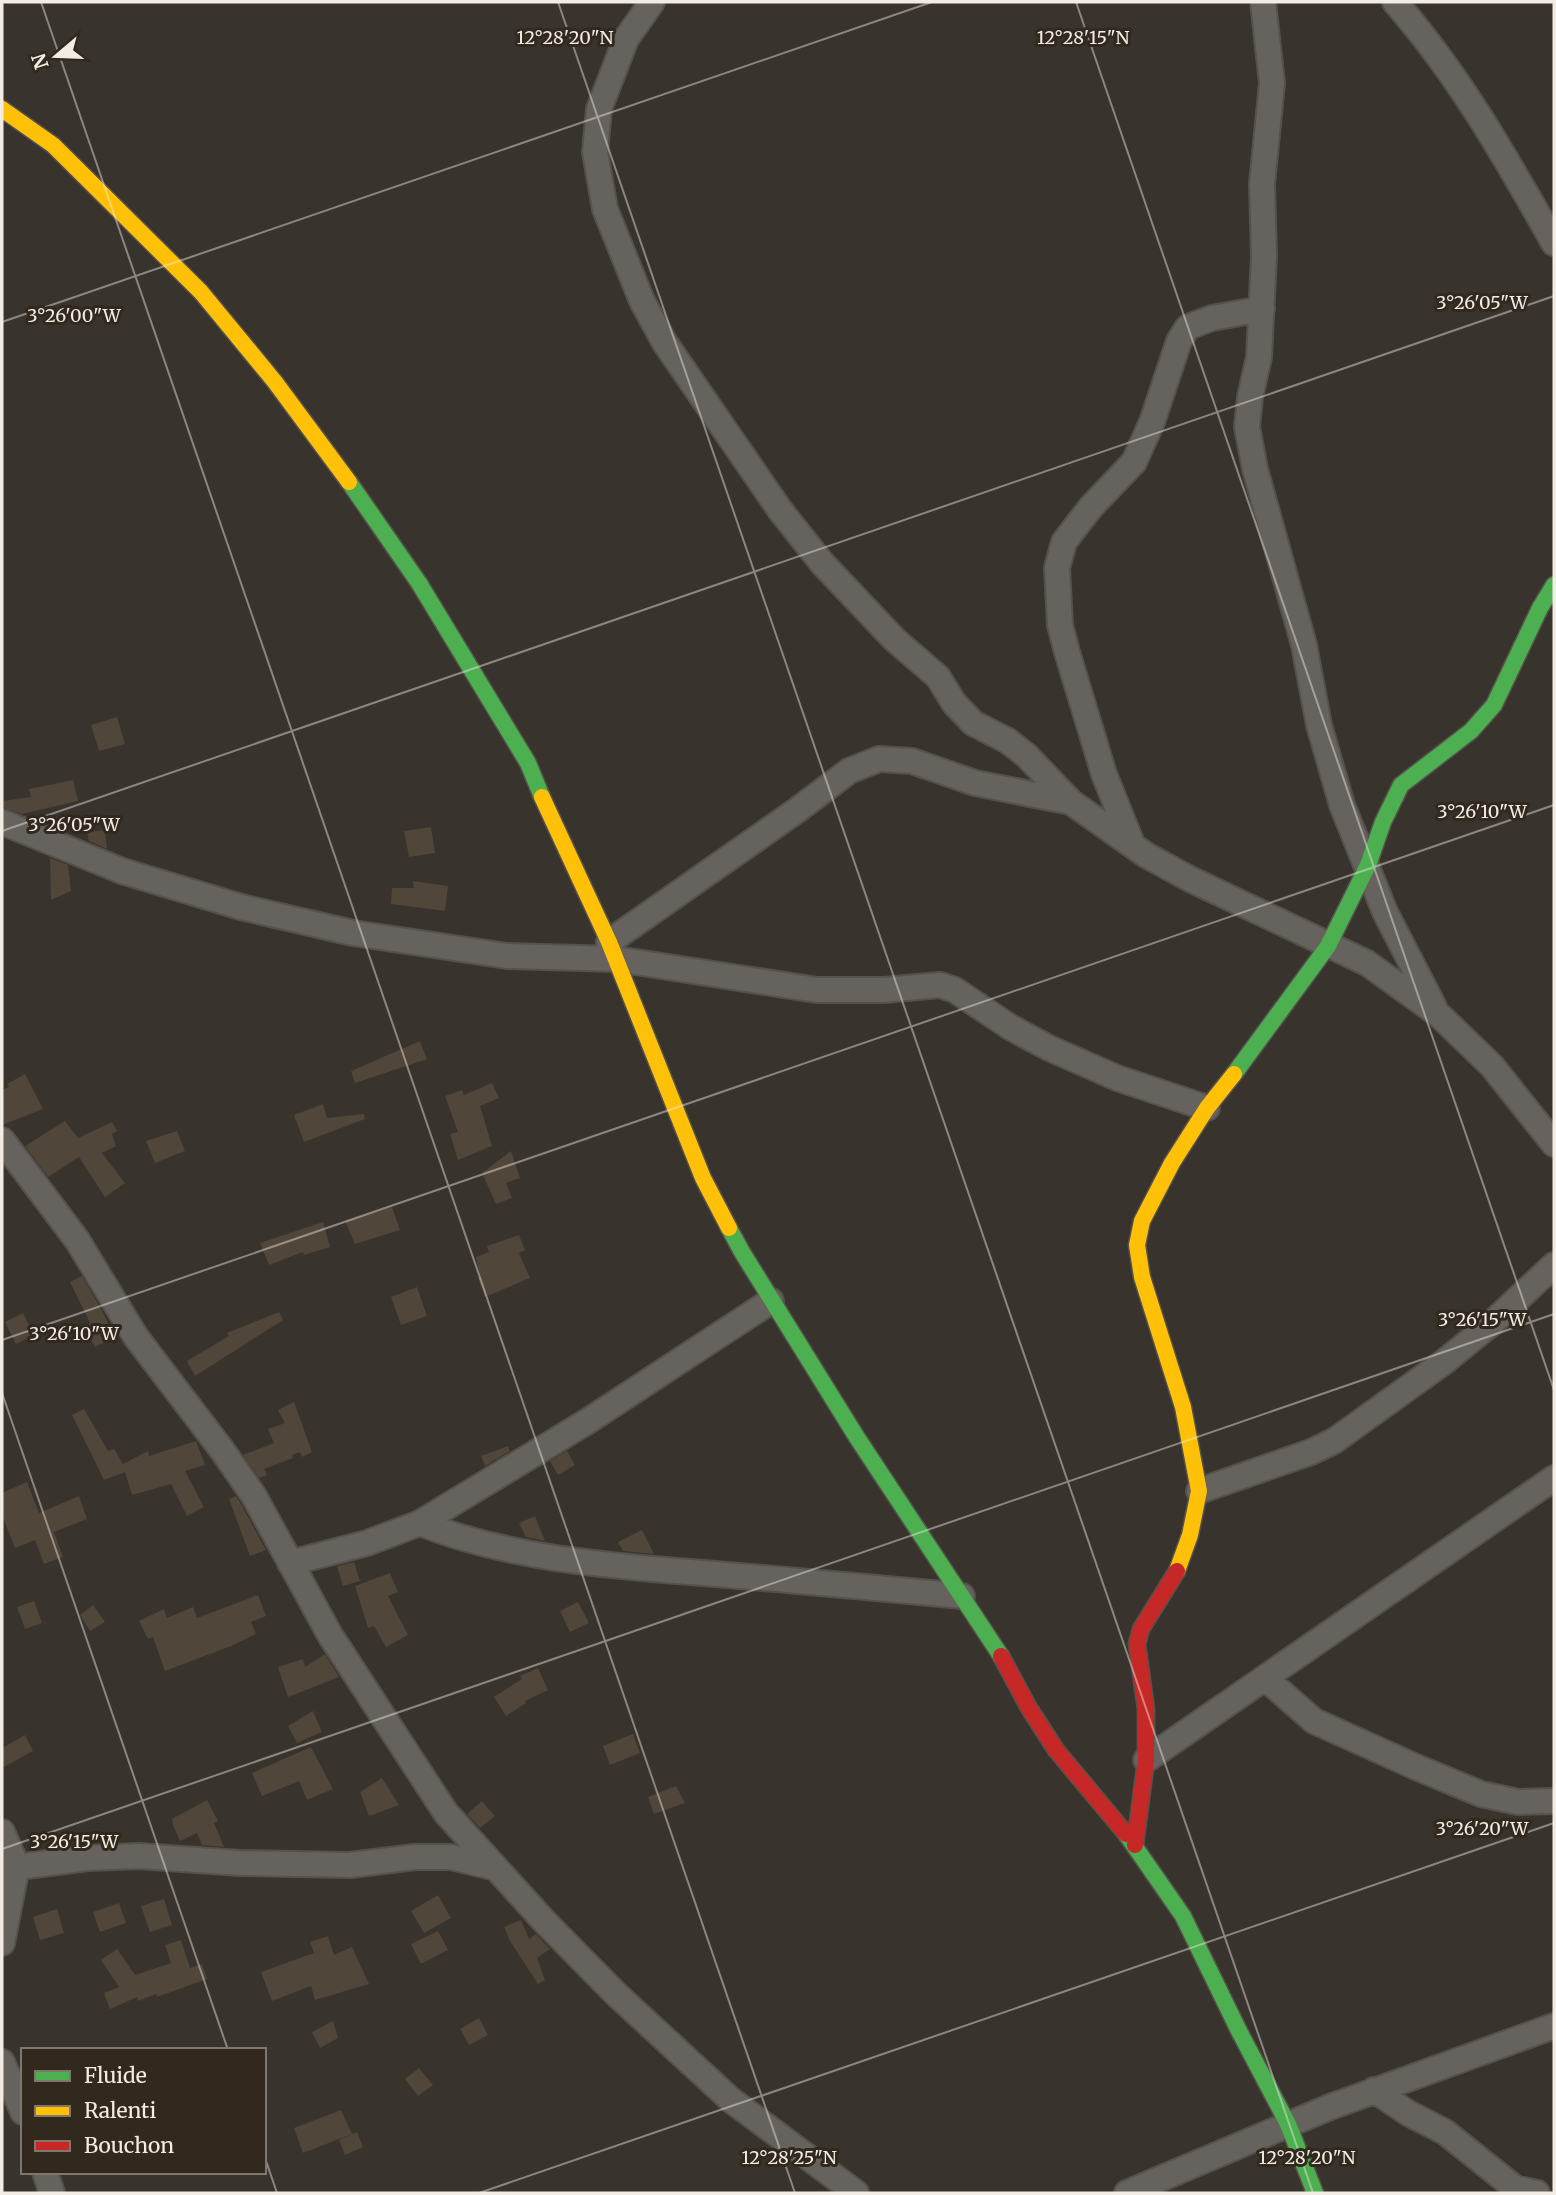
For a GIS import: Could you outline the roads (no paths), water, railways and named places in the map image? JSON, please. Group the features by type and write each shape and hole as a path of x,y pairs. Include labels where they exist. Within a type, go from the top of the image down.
{"street":[{"path":"652,2 626,39 599,109 595,152 605,209 642,300 665,343 780,510 822,563 894,639 938,677 954,703 973,723 1008,741 1027,756 1071,803 1146,855 1189,879 1367,963 1438,1014 1492,1066 1554,1144"},
{"path":"1263,2 1272,83 1262,184 1264,256 1259,357 1250,397 1247,427 1276,550 1304,645 1319,724 1342,805 1385,912 1438,1014"},
{"path":"1395,2 1468,96 1554,243"},
{"path":"2,109 53,145 201,292 275,383 352,486 419,583 528,763 641,1017 703,1178 771,1301 889,1488 995,1645 1028,1708 1056,1749 1135,1845 1183,1916 1288,2124 1315,2193"},
{"path":"1132,845 1104,774 1067,652 1060,625 1057,568 1064,542 1091,507 1134,462 1152,422 1178,341 1188,327 1212,318 1262,309"},
{"path":"1135,1845 1146,1760 1146,1709 1137,1644 1141,1629 1180,1565 1199,1491 1183,1407 1142,1277 1137,1245 1142,1221 1172,1163 1207,1108 1255,1048 1328,946 1368,865 1383,822 1401,785 1471,731 1494,705 1554,584"},
{"path":"612,951 849,771 879,759 912,761 975,783 1071,803"},
{"path":"2,822 122,871 242,907 353,933 507,956 612,951 817,990 884,990 940,985 955,990 1010,1027 1049,1048 1117,1078 1207,1108"},
{"path":"2,1140 77,1240 136,1337 254,1496 330,1635 446,1813 545,1922 616,1994 731,2100 856,2193"},
{"path":"1199,1491 1311,1452 1334,1441 1454,1354 1492,1323 1554,1265"},
{"path":"290,1563 367,1543 420,1523 577,1427 771,1301"},
{"path":"1146,1760 1554,1478"},
{"path":"420,1523 483,1543 580,1562 962,1596"},
{"path":"1265,1678 1314,1721 1416,1767 1481,1794 1518,1802 1554,1801"},
{"path":"2,1832 10,1868 2,1943"},
{"path":"10,1868 89,1858 139,1856 240,1863 350,1865 415,1857 451,1857 496,1868"},
{"path":"1127,2193 1374,2090 1554,2026"},
{"path":"2,2062 21,2107"},
{"path":"1374,2090 1408,2113 1446,2132 1515,2188 1537,2193"},
{"path":"46,2174 52,2193"}]}
